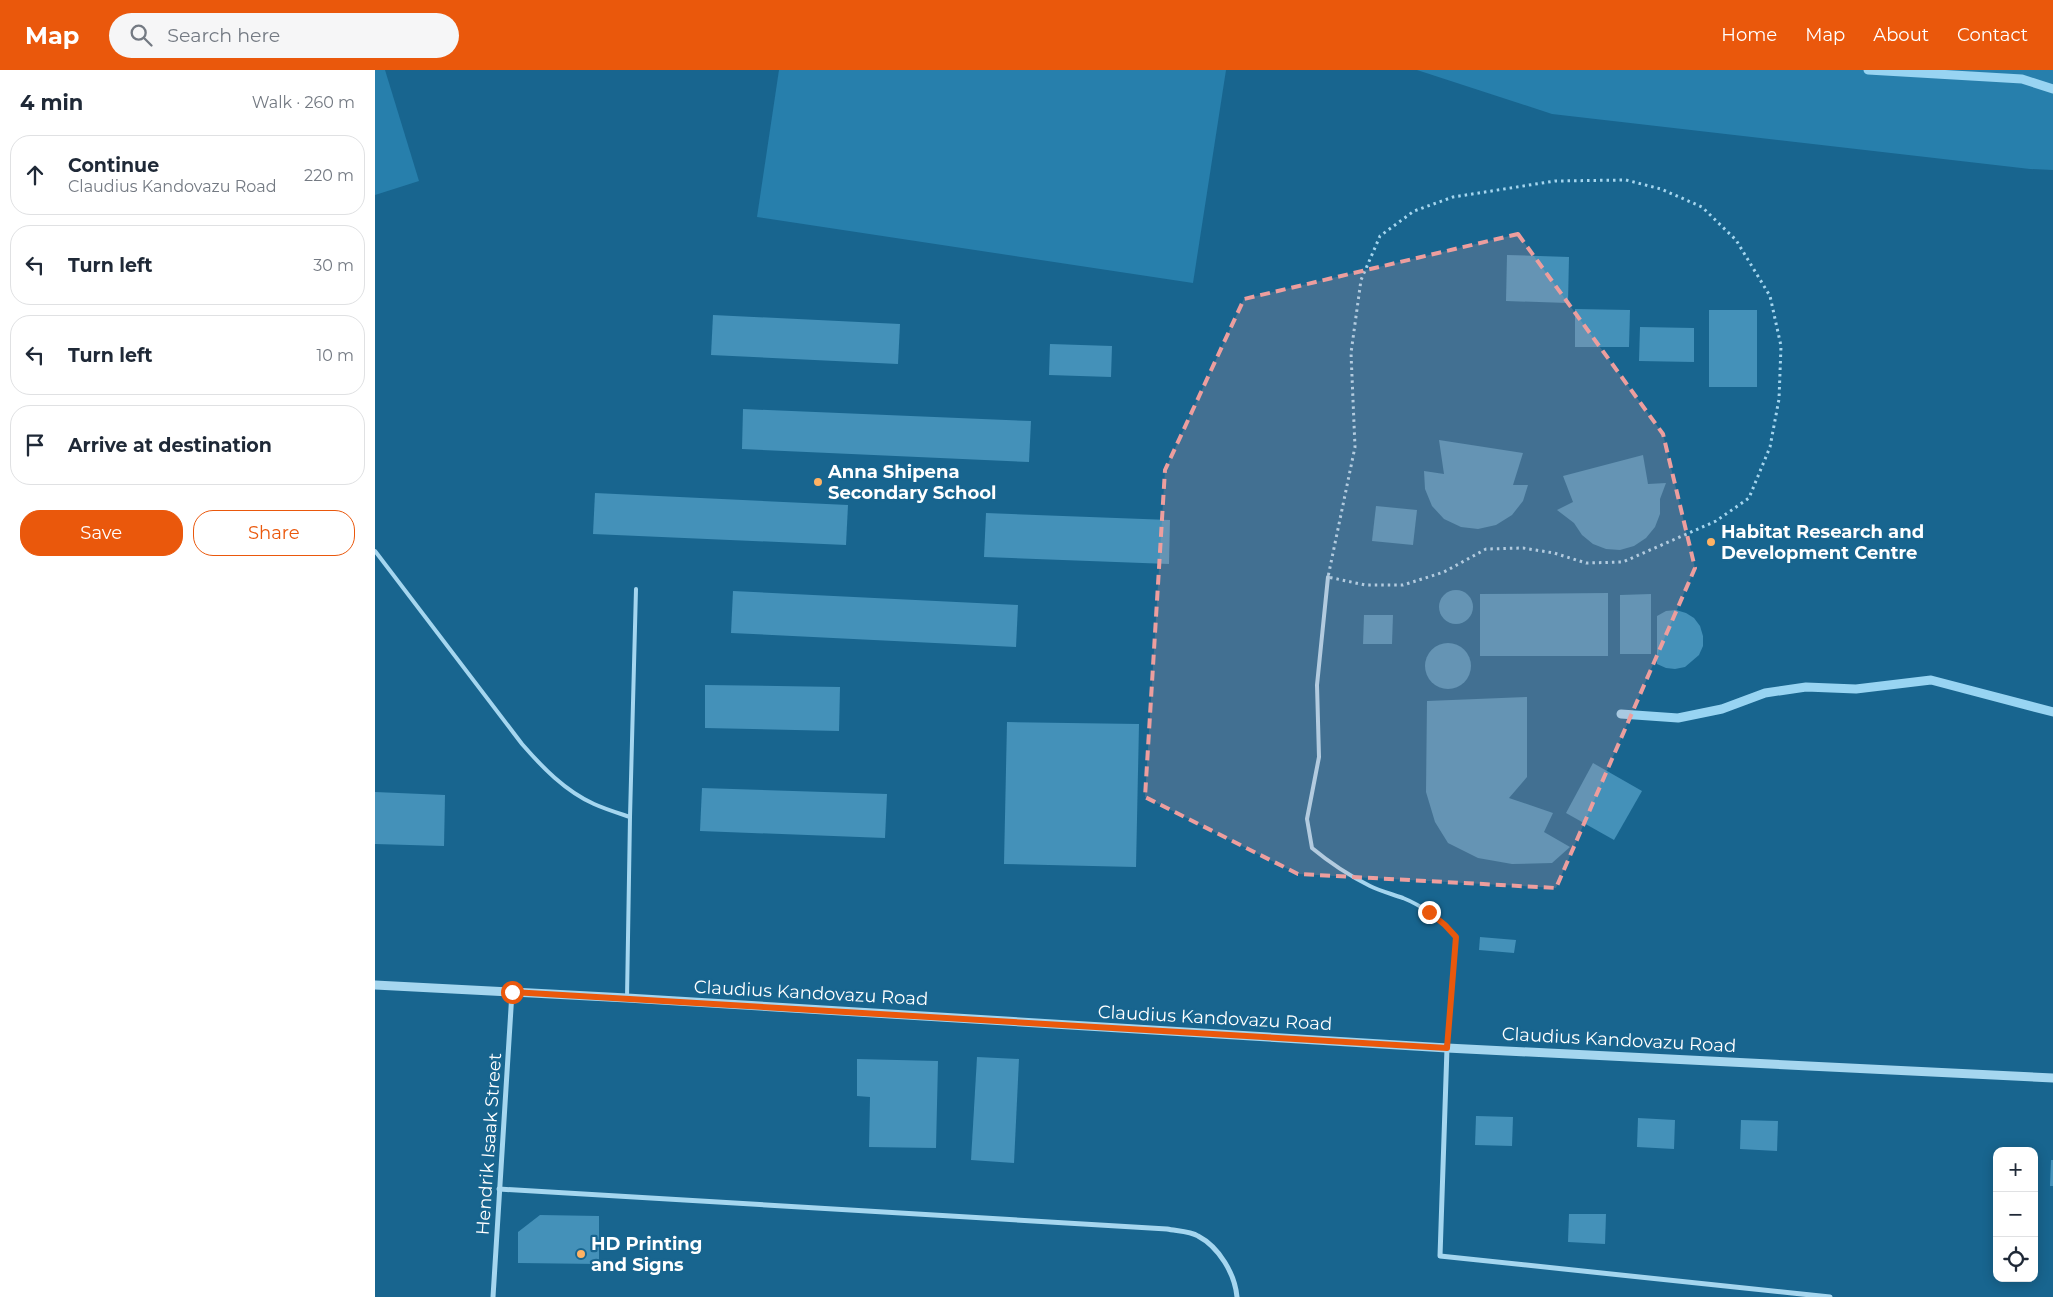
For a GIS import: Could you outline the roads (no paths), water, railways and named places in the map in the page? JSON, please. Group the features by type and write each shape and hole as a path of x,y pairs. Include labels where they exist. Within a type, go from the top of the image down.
{"street":[{"name":"Claudius Kandovazu Road","path":"375,985 627,998 1447,1048 2053,1078"},
{"name":"Hendrik Isaak Street","path":"493,1297 512,992"},
{"path":"1447,1048 1440,1256 1830,1297"},
{"path":"499,1189 1167,1228 1197,1235 1224,1259 1236,1289 1237,1297"}],"lane":[{"path":"375,551 522,744 541,766 566,787 593,803 630,817"},
{"path":"1328,577 1317,684 1319,757 1307,819 1312,848 1340,870 1372,887 1405,899 1429,912 1456,937 1447,1048"},
{"path":"627,998 636,589"}],"waterway":[{"path":"1868,70 2022,79 2053,89"},
{"path":"1621,714 1678,718 1722,709 1765,693 1806,687 1856,689 1931,680 2053,712"}],"place":[{"name":"Anna Shipena Secondary School","path":"818,482"},
{"name":"Habitat Research and Development Centre","path":"1711,542"},
{"name":"HD Printing and Signs","path":"581,1254"}]}
